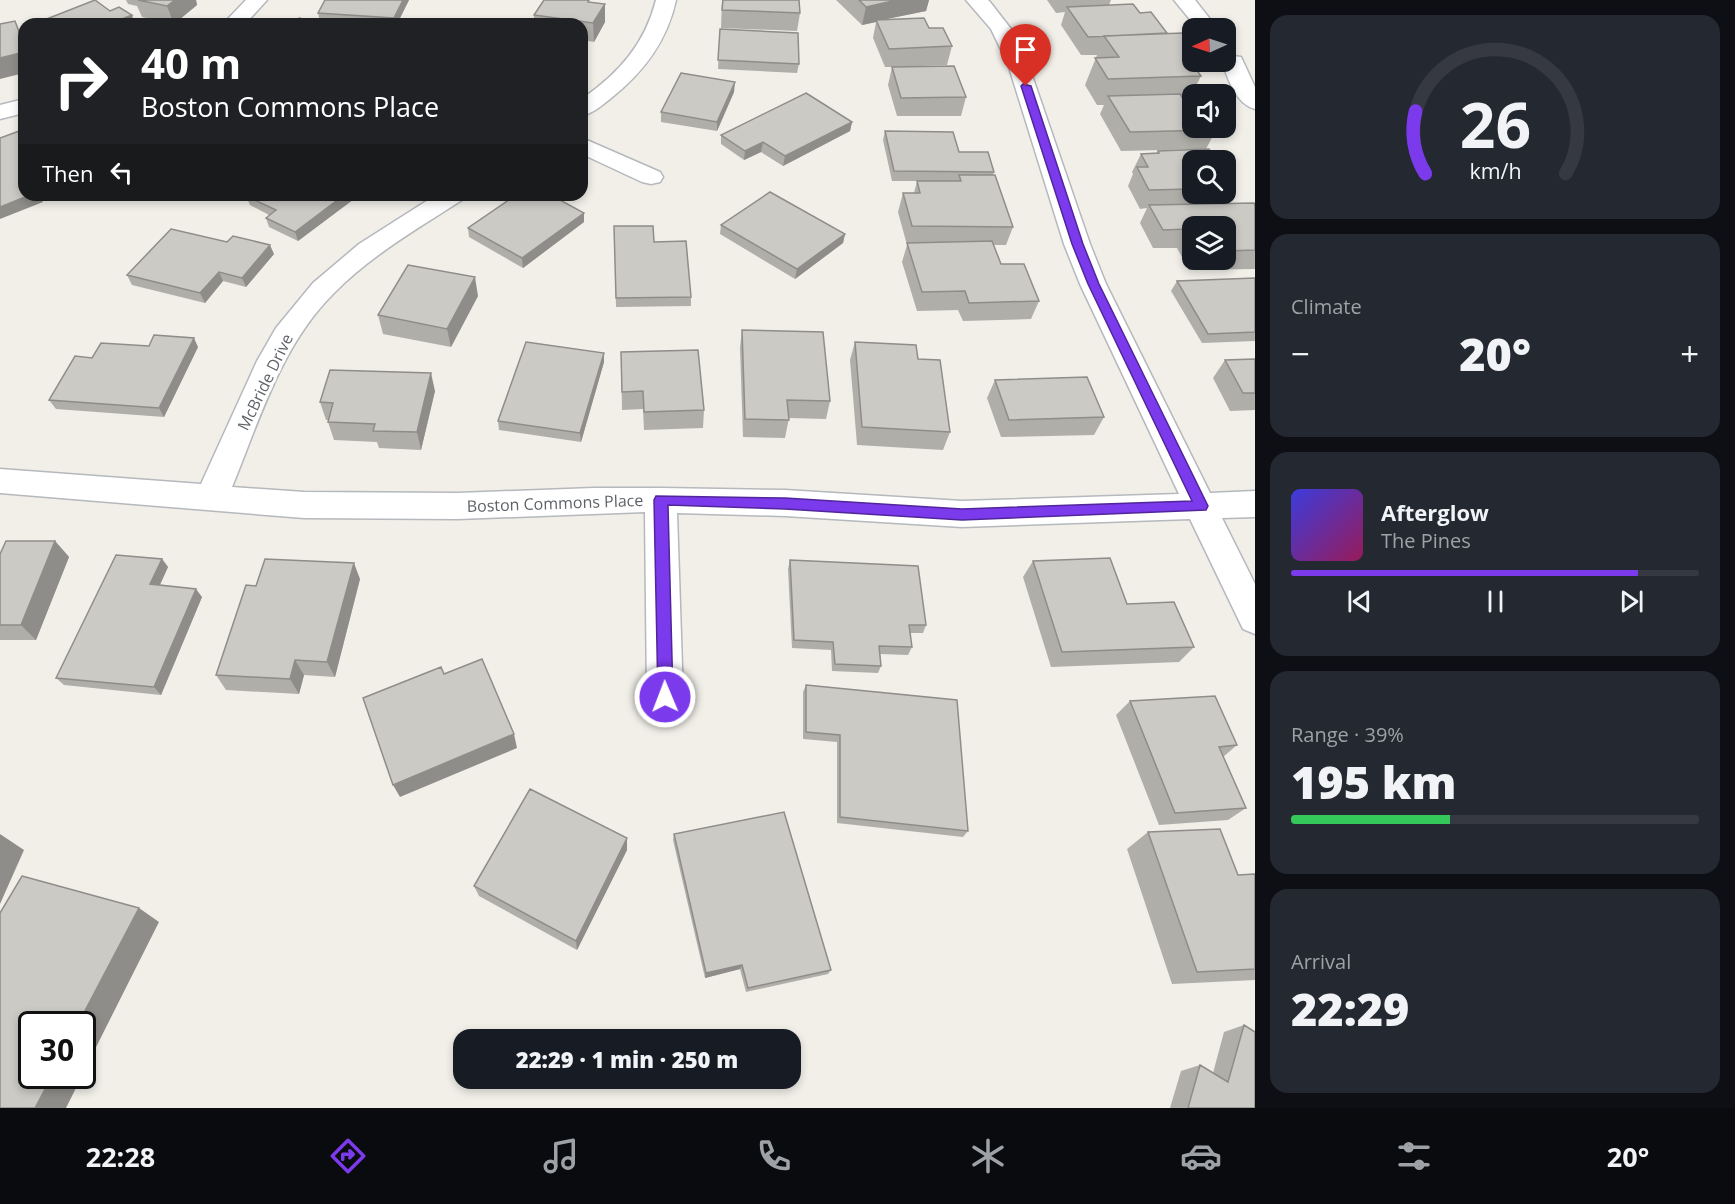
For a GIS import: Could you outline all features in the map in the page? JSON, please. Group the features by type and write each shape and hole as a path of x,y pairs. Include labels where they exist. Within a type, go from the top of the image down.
{"street":[{"path":"239,18 257,0"},
{"path":"588,105 614,86 638,61 661,24 666,0"},
{"path":"976,0 995,19 1019,64 1077,244 1093,284 1255,619"},
{"path":"1184,0 1199,18"},
{"path":"1236,63 1255,79"},
{"path":"1236,72 1255,102"},
{"path":"0,112 18,108"},
{"path":"588,148 651,177"},
{"name":"McBride Drive","path":"212,498 269,366 304,310 323,288 346,269 444,201"},
{"name":"Boston Commons Place","path":"0,481 304,505 388,506 661,500 785,503 962,514 1255,504"},
{"path":"661,500 665,697"}],"building":[{"path":"95,0 110,11 119,7 132,15 125,18 49,18"},
{"path":"138,0 175,0 167,6"},
{"path":"325,0 403,0 394,18 318,13"},
{"path":"544,0 589,0 588,2 605,4 593,23 588,22 588,18 534,15"},
{"path":"723,0 799,0 800,13 722,10"},
{"path":"859,0 897,0 866,7"},
{"path":"1133,4 1140,13 1151,12 1167,33 1088,37 1067,7"},
{"path":"924,18 929,28 943,28 952,46 889,49 876,20"},
{"path":"15,21 18,29 18,54 0,58 0,24"},
{"path":"720,29 798,33 799,64 718,60"},
{"path":"1182,33 1182,72 1198,72 1201,76 1108,79 1095,58 1119,57 1104,36"},
{"path":"954,66 966,97 901,98 892,67"},
{"path":"681,73 735,82 717,122 661,112"},
{"path":"806,93 852,122 785,156 763,142 745,151 721,135"},
{"path":"1180,94 1182,97 1182,131 1130,132 1108,96"},
{"path":"18,131 18,200 0,207 0,138"},
{"path":"885,131 953,132 959,152 988,152 994,172 894,171"},
{"path":"1182,150 1182,189 1149,190 1137,167 1148,167 1141,154 1159,153 1158,151"},
{"path":"959,175 995,175 1013,227 912,226 903,193 920,193 917,181 961,181"},
{"path":"770,192 845,234 797,269 721,225"},
{"path":"257,201 336,201 295,232 266,218 276,210"},
{"path":"507,201 562,201 584,213 522,258 468,228"},
{"path":"1254,203 1255,250 1236,251 1236,216 1182,216 1182,229 1163,230 1149,205 1236,204"},
{"path":"614,226 653,226 654,242 686,241 691,297 616,298"},
{"path":"171,229 227,242 233,236 270,245 242,278 219,272 200,293 127,275"},
{"path":"992,241 1001,264 1024,264 1039,301 969,303 965,291 922,292 907,243"},
{"path":"408,265 475,277 447,329 378,315"},
{"path":"1255,278 1255,332 1208,334 1177,281"},
{"path":"742,330 823,332 830,401 787,400 789,420 745,419"},
{"path":"154,335 194,338 159,408 49,400 75,356 92,358 101,343 149,346"},
{"path":"526,342 604,353 580,433 498,421"},
{"path":"855,342 916,345 918,359 940,360 950,432 862,427"},
{"path":"698,350 704,410 644,412 643,391 622,392 621,352"},
{"path":"1255,359 1255,393 1243,393 1225,360"},
{"path":"330,370 431,373 417,432 373,431 375,424 328,422 333,403 320,402"},
{"path":"1087,377 1104,417 1009,420 995,380"},
{"path":"6,541 55,541 21,625 0,625 0,554"},
{"path":"116,555 162,559 150,584 196,589 154,687 56,678"},
{"path":"1110,558 1127,604 1174,602 1194,647 1062,652 1033,561"},
{"path":"265,559 354,563 327,662 295,660 290,679 216,675 246,585 256,586"},
{"path":"790,560 918,566 926,625 909,625 912,647 879,646 881,666 835,664 833,642 794,640"},
{"path":"482,659 514,734 393,785 363,698 441,667 444,674"},
{"path":"806,685 957,700 968,831 840,817 840,735 806,732"},
{"path":"1215,696 1237,745 1219,747 1246,808 1175,813 1130,701"},
{"path":"530,789 627,838 576,941 474,886"},
{"path":"784,812 831,970 748,988 742,965 706,973 674,834"},
{"path":"1220,829 1238,875 1255,874 1255,969 1197,972 1148,832"},
{"path":"22,876 139,908 85,1011 18,1011 18,1089 45,1089 35,1108 0,1108 0,913"},
{"path":"1244,1025 1255,1032 1255,1108 1188,1108 1200,1065 1228,1082"}],"route":[{"path":"665,697 661,500 785,503 962,514 1201,506 1093,284 1077,244 1026,86"}]}
